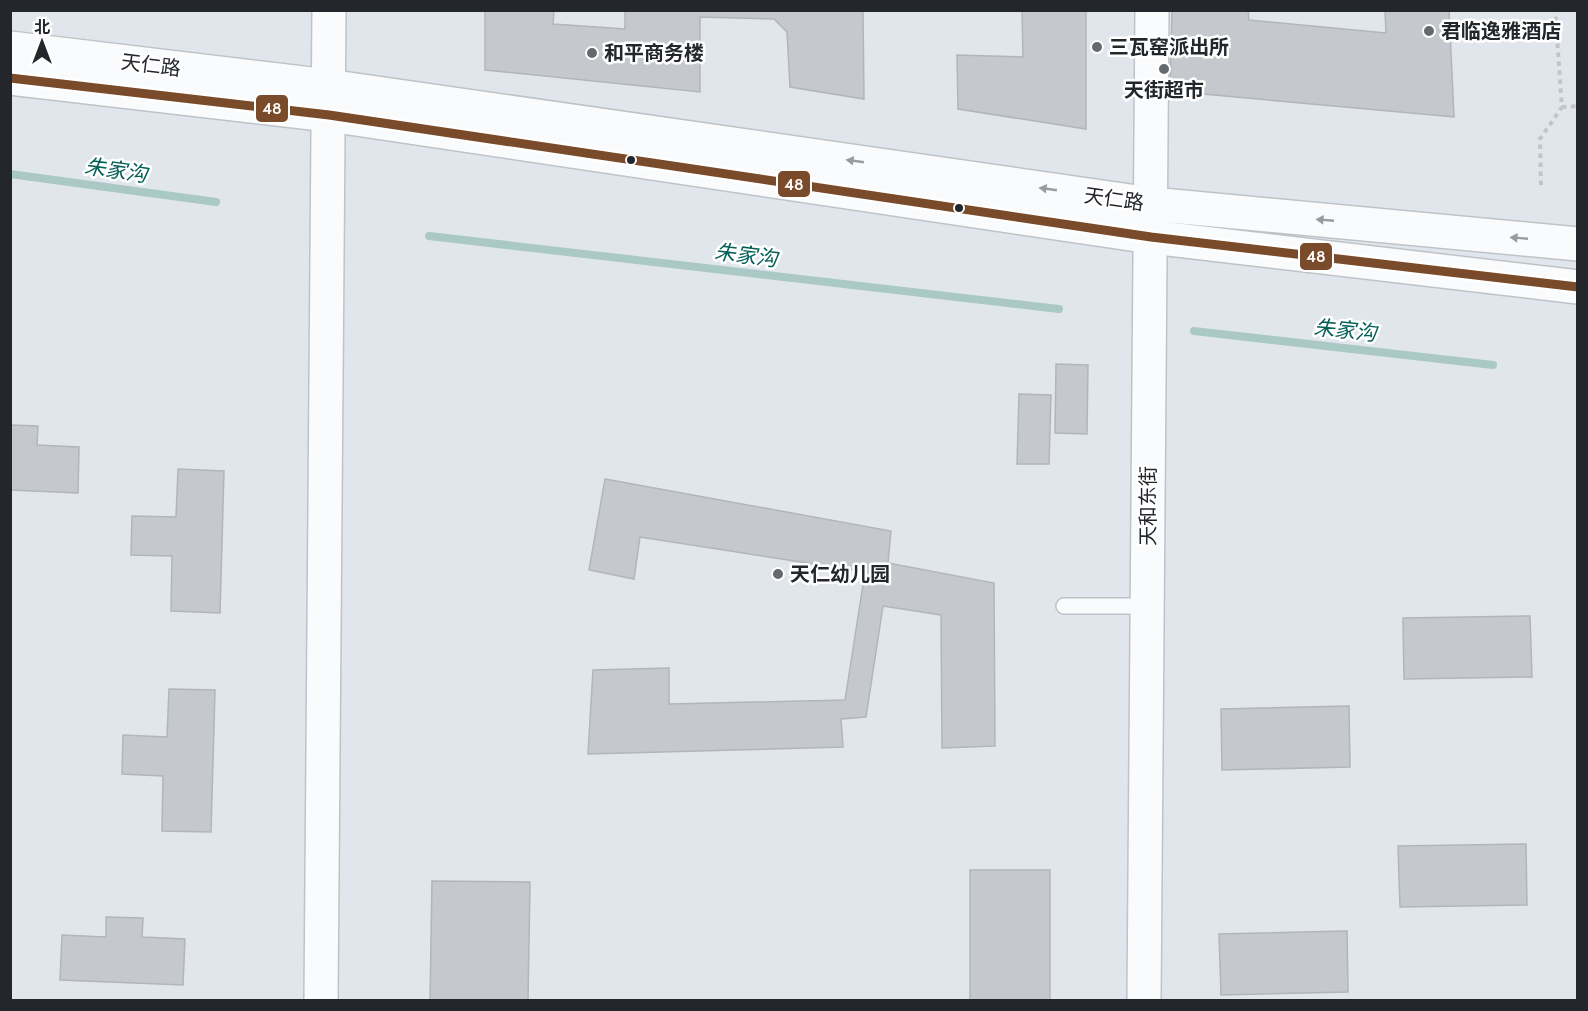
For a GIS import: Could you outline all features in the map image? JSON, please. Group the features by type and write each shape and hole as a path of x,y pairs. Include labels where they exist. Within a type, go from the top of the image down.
{"main road":[{"path":"321,1000 329,10"},
{"name":"天和东街","path":"1144,1000 1152,10"},
{"name":"天仁路","path":"10,48 1151,237 1578,287"},
{"name":"天仁路","path":"10,78 328,101 1151,204 1578,243"}],"lane":[{"path":"1064,606 1148,606"}],"path":[{"path":"1542,185 1540,139 1562,107 1555,10"},
{"path":"1562,107 1578,106"}],"building":[{"name":"和平商务楼","path":"485,10 554,10 553,24 625,29 625,10 863,10 864,99 790,87 787,32 774,19 700,17 700,92 485,70"},
{"path":"1022,10 1086,10 1086,129 958,109 957,55 1023,57"},
{"path":"1172,10 1248,10 1249,20 1386,33 1385,10 1449,10 1454,117 1170,91"},
{"path":"1056,364 1088,365 1087,434 1055,433"},
{"path":"1019,394 1051,395 1049,464 1017,464"},
{"path":"10,425 38,426 37,445 79,447 78,493 10,490"},
{"path":"178,469 224,471 220,613 171,611 172,556 131,555 132,516 176,517"},
{"path":"605,479 891,531 888,563 994,583 995,746 942,748 941,615 883,606 866,717 841,719 843,747 588,754 593,670 669,668 669,704 845,700 865,572 640,537 634,579 589,570"},
{"path":"1530,616 1532,677 1404,679 1403,618"},
{"path":"169,689 215,690 211,832 162,831 163,776 122,774 123,735 167,737"},
{"path":"1349,706 1350,767 1222,770 1221,709"},
{"path":"1526,844 1527,905 1400,907 1398,846"},
{"path":"970,870 1050,870 1050,1000 970,1000"},
{"path":"432,881 530,882 528,1000 430,1000"},
{"path":"106,917 143,918 142,937 185,939 183,985 60,980 62,935 106,937"},
{"path":"1347,931 1348,992 1221,995 1219,934"}],"waterway":[{"name":"朱家沟","path":"10,174 216,202"},
{"name":"朱家沟","path":"429,236 1059,309"},
{"name":"朱家沟","path":"1194,331 1493,365"}],"transit line":[{"name":"48","path":"10,78 329,115 1151,237 1578,287"}],"place":[{"name":"君临逸雅酒店","path":"1429,31"},
{"name":"三瓦窑派出所","path":"1097,47"},
{"name":"和平商务楼","path":"592,53"},
{"name":"天街超市","path":"1164,69"},
{"name":"天仁幼儿园","path":"778,574"}]}
